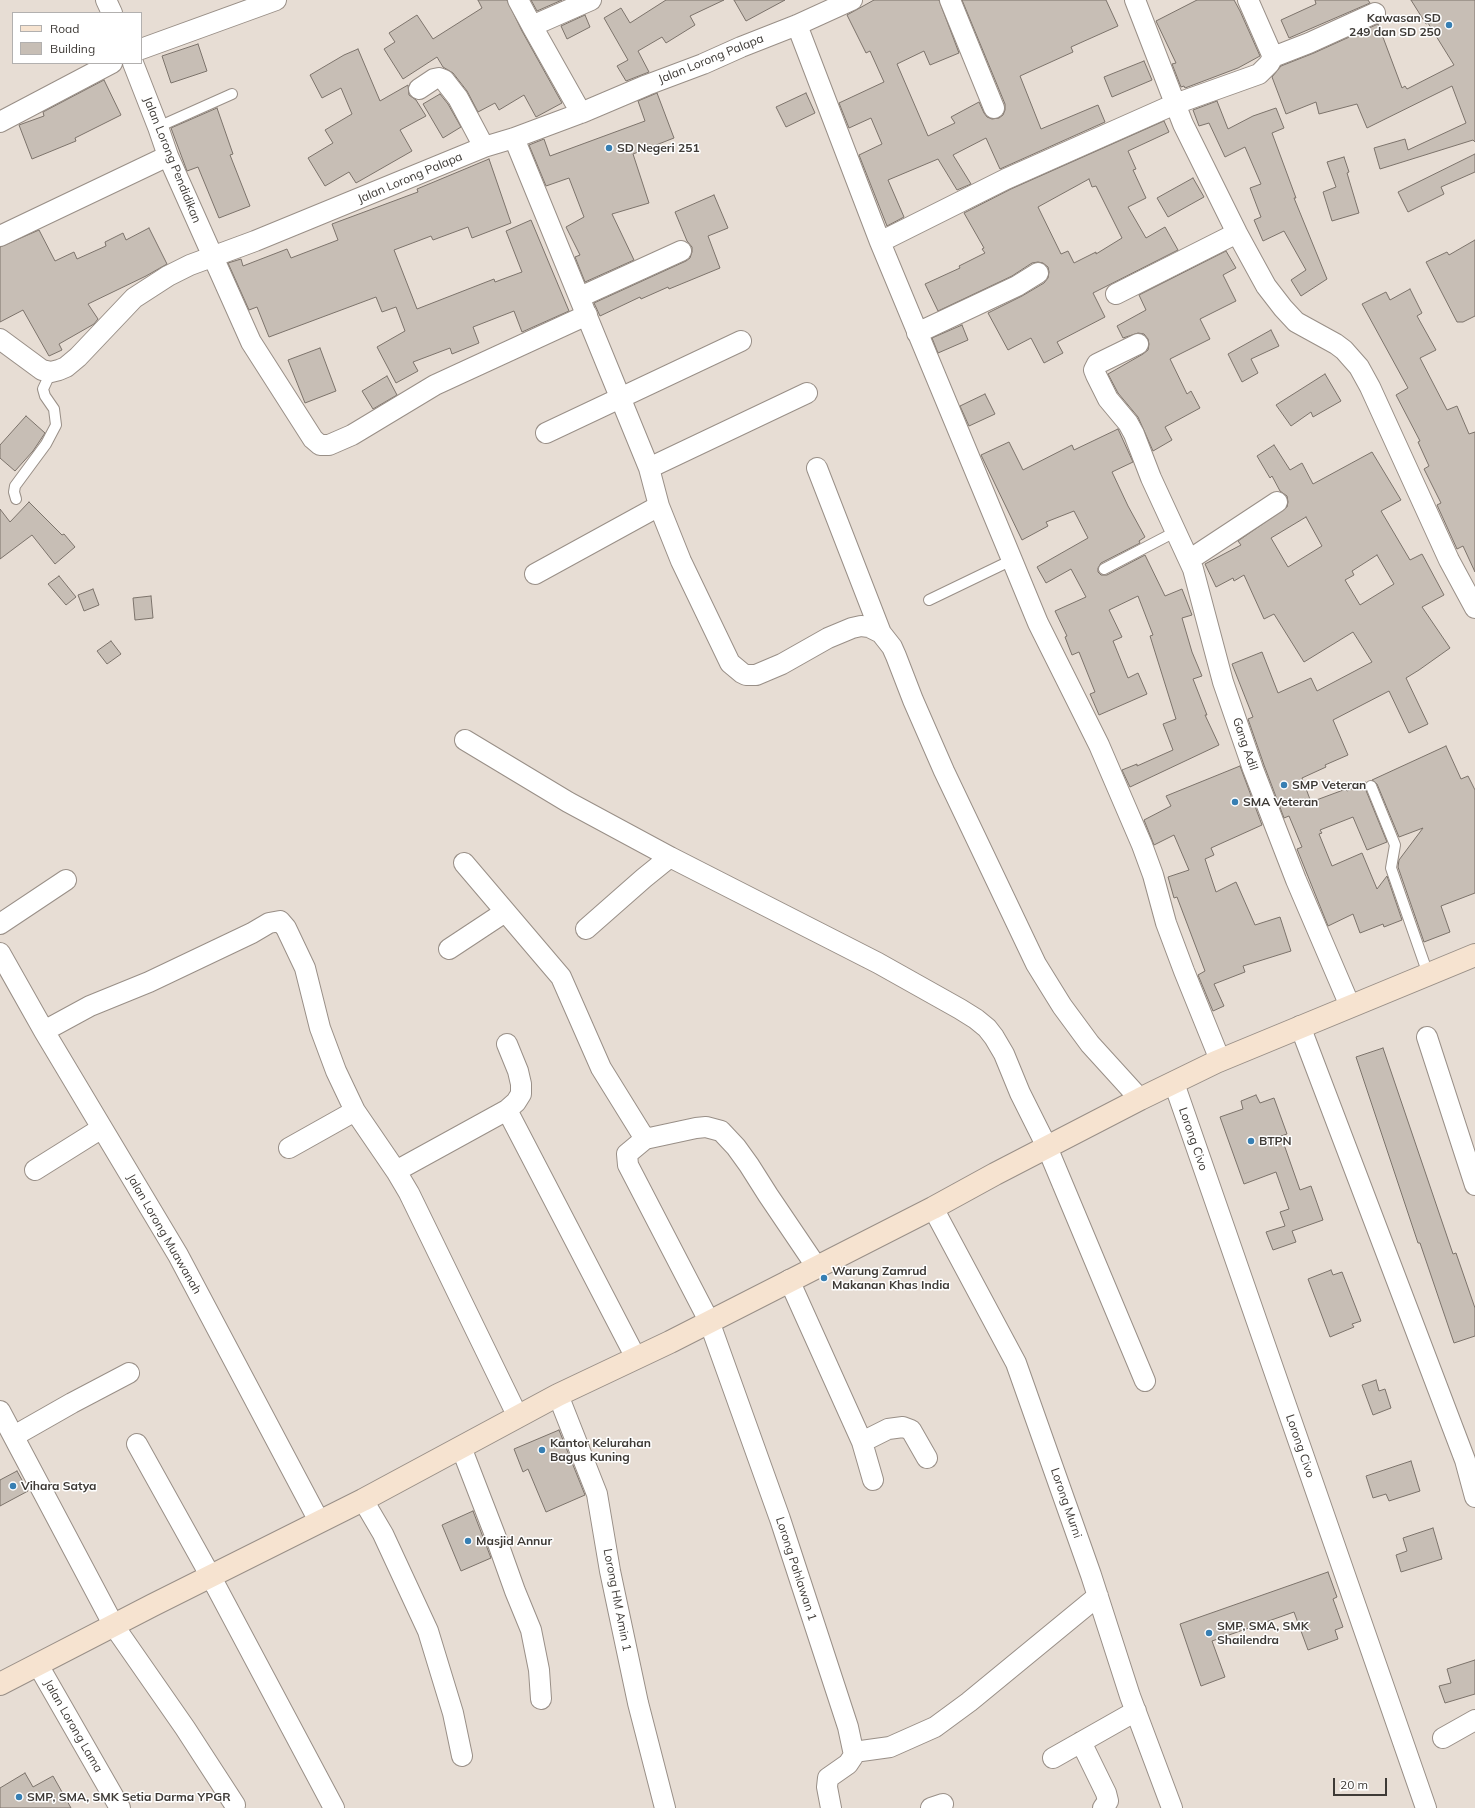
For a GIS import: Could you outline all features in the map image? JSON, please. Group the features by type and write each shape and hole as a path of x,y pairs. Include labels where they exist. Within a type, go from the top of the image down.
{"main road":[{"path":"0,1684 363,1500 558,1395 636,1358 933,1208 1140,1099 1220,1060 1475,955"}],"street":[{"path":"106,0 112,12"},
{"path":"142,49 276,0"},
{"path":"518,0 581,113"},
{"path":"532,26 591,0"},
{"name":"Jalan Lorong Palapa","path":"51,372 66,367 71,363 125,306 145,290 190,265 262,239 484,147 514,138 581,113 797,25 852,0"},
{"path":"950,0 994,108"},
{"path":"1135,0 1183,124 1237,233 1266,286 1296,322 1340,347 1359,367 1370,387 1448,560 1475,608"},
{"path":"1248,0 1273,57"},
{"path":"880,242 1006,179 1175,104 1259,74 1269,64 1273,57 1309,43 1375,13"},
{"path":"797,25 880,242 1038,623 1099,745 1140,839 1184,971 1220,1060"},
{"path":"0,122 110,64"},
{"name":"Jalan Lorong Pendidikan","path":"133,64 168,156 212,258 251,342 313,439 323,446 352,435 435,385 583,306"},
{"path":"419,89 434,78 444,80 458,98 484,147"},
{"path":"514,138 649,468 659,506 681,561 730,663 742,673 751,676 763,672 828,638 852,628 861,626 870,627 881,633"},
{"path":"0,236 168,156"},
{"path":"1116,294 1237,233"},
{"path":"583,306 681,251"},
{"path":"917,333 1017,286 1038,273"},
{"path":"0,339 29,362 42,370 51,372"},
{"path":"546,433 741,341"},
{"name":"Gang Adil","path":"1138,344 1102,361 1095,367 1094,370 1108,398 1128,422 1151,478 1193,569 1224,682 1253,768 1296,880 1350,1006"},
{"path":"649,468 807,392"},
{"path":"817,468 881,633 892,647 944,771 1036,964 1062,1006 1090,1044 1140,1099"},
{"path":"1189,560 1277,502"},
{"path":"535,574 659,506"},
{"path":"465,740 568,802 670,857 878,963 976,1019 990,1032 999,1044 1047,1147 1145,1381"},
{"path":"586,929 670,857"},
{"path":"464,863 560,977 602,1068 645,1139 696,1128 706,1127 721,1131 736,1147 749,1165 816,1266"},
{"path":"0,924 66,880"},
{"path":"449,949 505,912"},
{"path":"44,1031 90,1006 149,982 278,920 286,928 305,968 320,1028 336,1071 355,1111 396,1171 412,1199 518,1416"},
{"name":"Jalan Lorong Muawanah","path":"0,953 44,1031 178,1255 319,1521"},
{"path":"1300,1026 1465,1460 1475,1497"},
{"path":"1428,1037 1475,1185"},
{"path":"396,1171 507,1110 519,1098 522,1089 518,1071 506,1044"},
{"name":"Lorong Civo","path":"1174,1083 1426,1808"},
{"path":"507,1110 636,1358"},
{"path":"289,1148 355,1111"},
{"path":"34,1170 102,1128"},
{"name":"Lorong Pahlawan 1","path":"645,1139 628,1154 627,1160 630,1170 709,1321 780,1519 836,1688 854,1752"},
{"name":"Lorong Murni","path":"933,1208 1016,1363 1098,1596 1136,1711 1172,1808"},
{"path":"789,1280 862,1442 873,1480"},
{"path":"14,1436 129,1373"},
{"name":"Lorong HM Amin 1","path":"558,1395 597,1494 610,1571 638,1703 665,1808"},
{"path":"0,1411 114,1626 185,1728 235,1805"},
{"path":"862,1442 888,1429 903,1427 911,1430 927,1458"},
{"path":"136,1444 211,1577 334,1808"},
{"path":"461,1447 531,1630 539,1670 541,1699"},
{"path":"363,1500 383,1534 428,1631 453,1713 462,1756"},
{"path":"831,1808 826,1787 828,1778 852,1760 854,1752 890,1748 935,1727 969,1702 1098,1596"},
{"name":"Jalan Lorong Lama","path":"38,1665 120,1808"},
{"path":"1053,1758 1136,1711"},
{"path":"1443,1738 1475,1720"},
{"path":"1081,1742 1106,1793 1108,1801 1103,1808"}],"lane":[{"path":"158,127 232,94"},
{"path":"16,499 14,486 46,444 56,425 54,409 45,396 43,390 51,372"},
{"path":"1104,569 1175,532"},
{"path":"929,600 1012,560"},
{"path":"1371,786 1396,845 1391,868 1428,974"}],"building":[{"path":"478,0 507,0 522,31 562,103 536,117 524,95 499,110 495,103 478,112 467,91 453,73 443,67 437,57 403,79 384,49 395,42 389,33 417,15 433,39 482,8"},
{"path":"531,0 562,0 537,11"},
{"path":"666,0 724,0 690,16 695,25 666,43 662,37 638,51 649,72 626,81 617,66 628,60 604,18 621,8 630,23"},
{"path":"734,0 785,0 746,21"},
{"path":"874,0 939,0 959,53 930,65 924,51 897,64 928,136 955,123 951,117 979,102 987,117 992,119 999,118 1003,115 1005,110 1005,104 962,0 1106,0 1118,26 1071,47 1073,52 1020,76 1041,129 1098,105 1105,122 1000,169 986,138 953,155 971,184 957,190 938,159 888,180 904,217 887,226 859,155 882,144 871,118 849,128 839,103 884,82 870,51 866,53 847,15"},
{"path":"1197,0 1234,0 1260,56 1238,68 1185,88 1184,86 1181,87 1172,64 1176,63 1156,21"},
{"path":"1315,0 1368,0 1370,3 1289,38 1281,20 1316,4"},
{"path":"1411,0 1475,0 1475,142 1473,140 1380,169 1374,148 1405,139 1408,150 1466,123 1452,86 1367,128 1357,104 1319,114 1316,102 1286,114 1272,77 1281,66 1378,24 1402,88 1405,86 1407,89 1454,65 1428,23 1426,24"},
{"path":"585,15 590,27 567,39 561,26"},
{"path":"198,44 207,71 171,83 162,56"},
{"path":"358,49 380,101 408,85 409,95 416,100 426,116 400,130 412,151 356,183 349,172 325,186 308,158 333,143 325,130 352,114 341,88 322,98 310,75 344,55"},
{"path":"1144,61 1152,80 1112,97 1104,77"},
{"path":"104,80 121,115 75,138 76,141 32,159 19,125 44,116 43,112"},
{"path":"657,93 674,138 633,154 649,203 612,214 634,260 585,282 575,257 580,255 566,227 584,217 569,178 546,186 529,145 544,139 550,156 645,121 638,101"},
{"path":"806,93 815,113 786,127 776,107"},
{"path":"440,94 448,104 461,127 443,138 423,104"},
{"path":"1217,101 1228,129 1253,116 1276,108 1284,128 1272,133 1296,198 1294,198 1327,279 1301,296 1291,280 1306,270 1284,231 1263,241 1254,220 1261,217 1250,188 1261,184 1245,147 1225,157 1209,123 1199,126 1193,110"},
{"path":"217,108 233,154 230,155 250,206 219,218 198,167 187,171 171,128"},
{"path":"1164,121 1169,132 1128,151 1136,169 1133,170 1146,198 1128,207 1146,238 1165,227 1178,250 1093,293 1105,317 1057,342 1063,353 1044,363 1031,338 1008,350 988,313 1044,283 1048,278 1049,272 1048,267 1043,263 1032,263 1012,276 938,311 925,284 960,268 959,266 985,253 982,249 984,248 964,213 1011,189","holes":["1089,179 1092,187 1096,186 1122,238 1096,254 1096,252 1074,263 1068,251 1061,254 1038,207"]},
{"path":"1475,154 1475,172 1441,187 1444,194 1408,212 1398,192"},
{"path":"1344,157 1349,172 1347,173 1359,213 1332,221 1323,192 1336,187 1327,162"},
{"path":"489,159 511,223 472,238 468,227 433,240 431,236 394,250 417,309 494,279 495,282 522,272 506,231 531,220 569,311 522,332 514,311 473,327 479,343 452,354 450,348 413,362 418,371 396,383 377,347 405,331 396,307 382,312 376,297 269,337 257,307 249,310 228,263 241,259 243,266 287,249 291,258 338,240 332,224 418,192 417,189"},
{"path":"1193,178 1204,197 1168,217 1157,198"},
{"path":"714,195 728,228 708,236 720,268 669,289 668,287 641,299 640,297 600,316 594,303 690,258 692,247 687,241 675,212"},
{"path":"149,228 167,264 146,276 88,304 98,319 94,324 59,344 62,350 49,356 23,310 0,322 0,247 39,230 55,261 74,252 77,259 106,246 105,242 123,233 126,240"},
{"path":"1475,240 1475,316 1463,322 1457,322 1426,262 1447,252 1449,255"},
{"path":"1226,251 1236,268 1223,275 1236,301 1200,319 1210,339 1170,359 1187,394 1191,391 1200,408 1165,427 1172,440 1153,451 1138,417 1118,393 1108,374 1148,350 1148,339 1144,334 1138,333 1123,338 1117,326 1146,310 1139,295"},
{"path":"1410,289 1422,313 1417,316 1436,350 1420,358 1447,410 1457,406 1469,434 1475,432 1475,572 1463,546 1457,549 1437,505 1441,503 1424,469 1429,466 1418,442 1420,441 1396,395 1408,388 1362,304 1386,292 1390,300"},
{"path":"962,325 968,340 938,353 932,338"},
{"path":"1271,330 1279,346 1251,359 1258,373 1242,382 1228,354"},
{"path":"320,348 336,391 305,403 288,360"},
{"path":"1325,374 1341,401 1313,417 1311,412 1291,426 1276,405"},
{"path":"387,376 397,395 373,409 362,391"},
{"path":"985,394 995,414 969,426 960,406"},
{"path":"26,416 45,433 33,451 15,471 0,458 0,445"},
{"path":"1118,429 1133,462 1112,472 1145,537 1139,541 1140,543 1101,563 1098,568 1098,572 1101,575 1107,575 1145,555 1165,596 1182,589 1192,615 1182,618 1192,652 1202,676 1193,679 1207,715 1205,715 1219,745 1130,787 1122,770 1137,764 1137,766 1173,750 1163,724 1176,719 1150,636 1153,635 1138,596 1109,610 1122,637 1113,641 1128,678 1138,673 1147,694 1099,715 1090,694 1095,692 1079,652 1072,655 1065,637 1067,636 1055,611 1086,597 1071,569 1046,583 1037,567 1088,538 1074,511 1046,522 1048,526 1022,540 981,455 1009,442 1023,470 1072,445 1074,450"},
{"path":"1274,445 1290,470 1302,463 1313,484 1372,452 1401,500 1381,511 1410,560 1422,554 1444,595 1422,607 1450,648 1406,678 1428,724 1409,733 1389,691 1333,720 1348,755 1325,765 1326,767 1302,778 1311,802 1346,789 1347,791 1366,782 1365,788 1387,842 1367,850 1353,817 1320,830 1322,833 1319,834 1332,866 1362,853 1377,889 1387,876 1402,920 1384,927 1383,924 1360,933 1353,914 1328,926 1297,849 1302,847 1289,816 1284,818 1264,765 1248,719 1253,717 1232,664 1262,652 1278,693 1311,678 1317,691 1372,662 1353,632 1304,662 1274,614 1264,619 1244,575 1234,581 1233,578 1216,587 1205,564 1241,545 1238,541 1287,507 1287,496 1280,491 1272,476 1270,478 1257,456","holes":["1306,517 1322,546 1288,567 1271,538","1377,555 1394,584 1360,605 1345,580 1354,575 1352,571"]},
{"path":"29,502 62,535 64,534 75,547 55,564 32,535 0,559 0,509 10,522"},
{"path":"59,576 76,597 66,605 48,584"},
{"path":"93,589 99,605 84,611 78,595"},
{"path":"151,596 153,618 135,620 133,598"},
{"path":"111,641 121,654 107,664 97,651"},
{"path":"1446,746 1461,779 1468,776 1475,790 1475,893 1441,906 1450,932 1424,942 1398,867 1399,860 1423,828 1399,837 1377,784 1372,780"},
{"path":"1240,766 1262,825 1211,848 1214,855 1205,859 1216,892 1236,882 1255,925 1280,917 1291,951 1243,966 1245,972 1214,984 1224,1006 1213,1011 1198,975 1205,971 1177,897 1174,898 1168,877 1189,870 1174,835 1154,845 1144,820 1171,806 1166,796"},
{"path":"1383,1048 1453,1254 1456,1253 1475,1308 1475,1336 1454,1343 1420,1243 1418,1243 1356,1057"},
{"name":"BTPN","path":"1256,1095 1260,1103 1274,1098 1287,1134 1281,1136 1300,1190 1311,1186 1323,1220 1292,1231 1296,1242 1273,1250 1266,1232 1285,1226 1280,1212 1289,1209 1276,1172 1244,1184 1220,1117 1243,1109 1241,1101"},
{"path":"1331,1270 1333,1275 1342,1272 1361,1321 1352,1324 1354,1327 1330,1337 1308,1279"},
{"path":"1376,1380 1379,1391 1385,1389 1391,1408 1373,1415 1362,1385"},
{"path":"559,1430 585,1495 546,1512 528,1469 523,1472 514,1449"},
{"path":"1411,1461 1420,1491 1389,1501 1386,1494 1373,1498 1366,1476"},
{"name":"Vihara Satya","path":"17,1471 28,1491 0,1506 0,1480"},
{"name":"Masjid Annur","path":"473,1511 491,1558 461,1571 442,1525"},
{"path":"1433,1528 1442,1559 1401,1572 1396,1555 1407,1551 1403,1538"},
{"name":"SMP, SMA, SMK Shailendra","path":"1328,1572 1337,1597 1333,1599 1343,1627 1335,1630 1338,1639 1308,1650 1294,1612 1212,1641 1225,1677 1201,1686 1180,1624"},
{"path":"1475,1660 1475,1694 1445,1703 1439,1686 1451,1683 1447,1669"},
{"path":"25,1773 33,1787 53,1776 71,1808 0,1808 0,1788"}],"place":[{"name":"Kawasan SD 249 dan SD 250","path":"1449,25"},
{"name":"SD Negeri 251","path":"609,148"},
{"name":"SMP Veteran","path":"1284,785"},
{"name":"SMA Veteran","path":"1235,802"},
{"name":"BTPN","path":"1251,1141"},
{"name":"Warung Zamrud Makanan Khas India","path":"824,1278"},
{"name":"Kantor Kelurahan Bagus Kuning","path":"542,1450"},
{"name":"Vihara Satya","path":"13,1486"},
{"name":"Masjid Annur","path":"468,1541"},
{"name":"SMP, SMA, SMK Shailendra","path":"1209,1633"},
{"name":"SMP, SMA, SMK Setia Darma YPGR","path":"19,1797"}]}
